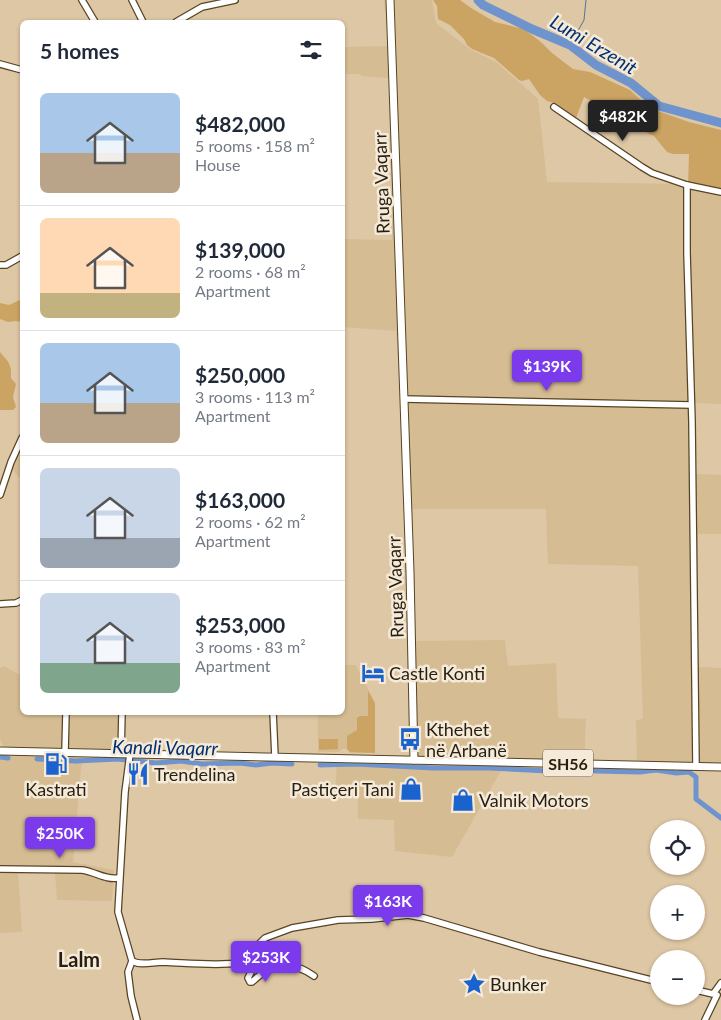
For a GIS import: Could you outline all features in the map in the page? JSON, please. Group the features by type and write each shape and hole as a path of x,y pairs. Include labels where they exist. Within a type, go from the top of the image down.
{"main road":[{"name":"Rruga Vaqarr","path":"390,0 414,760"},
{"name":"SH56","path":"0,751 121,754 129,758 275,757 721,767"}],"street":[{"path":"82,0 94,20"},
{"path":"132,0 142,20"},
{"path":"179,20 202,7 235,0"},
{"path":"0,64 20,69"},
{"path":"554,107 652,173 687,185 721,192"},
{"path":"687,185 696,766"},
{"path":"0,265 6,265 20,257"},
{"path":"404,400 690,405"},
{"path":"0,495 20,442"},
{"path":"0,604 20,601"},
{"path":"65,752 66,715"},
{"path":"121,754 122,715"},
{"path":"273,715 275,757"},
{"path":"129,758 118,878 119,919 132,961 128,972 137,1020"},
{"path":"0,869 82,870 94,872 106,878 118,878"},
{"path":"240,963 265,938 292,928 327,921 408,915 539,952 650,980"},
{"path":"132,961 136,963 240,963 252,965 253,968 248,978 250,982 262,972 287,965 302,968 314,976"},
{"path":"705,1020 721,983"}],"shaded area":[{"path":"384,0 432,0 436,23 471,50 496,62 538,99 547,182 688,184 721,195 721,404 695,403 696,474 721,475 721,534 698,534 698,667 721,668 721,767 637,765 636,720 643,719 638,566 548,564 546,509 408,509 396,331 345,327 345,239 392,240 389,56 388,78 345,74 345,47 388,46"},
{"path":"433,0 460,0 495,22 524,29 573,69 590,72 630,90 646,105 658,111 689,122 721,130 721,190 688,184 689,154 667,152 654,136 639,129 631,117 627,121 584,97 576,118 557,104 547,101 540,95 529,79 519,80 494,58 467,45 464,39 450,25 438,19 437,6"},
{"path":"20,300 20,322 8,322 0,319 0,303 9,305"},
{"path":"0,352 9,364 11,378 16,384 13,397 16,407 13,410 0,410"},
{"path":"20,449 20,479 12,469"},
{"path":"505,640 508,666 556,663 558,718 586,719 584,764 506,762 452,857 395,851 394,820 358,819 358,798 335,797 337,759 414,760 412,641"},
{"path":"345,665 356,665 375,703 375,753 350,753 347,749 342,749 339,752 318,752 318,715 345,715"},
{"path":"4,666 20,674 20,715 118,715 118,751 82,757 73,862 114,870 112,901 57,900 55,873 18,872 22,932 0,933 0,748 4,747 0,739 0,668"},
{"path":"368,691 375,703 375,753 350,752 347,749 347,736 357,730 357,718 368,716"},
{"path":"319,739 338,739 338,749 319,750"}],"waterway":[{"name":"Lumi Erzenit","path":"478,0 483,5 532,29 570,45 596,65 631,83 659,106 721,123"},
{"path":"570,45 584,20 586,0"},
{"name":"Kanali Vaqarr","path":"0,757 8,758"},
{"name":"Kanali Vaqarr","path":"37,759 76,761 117,759 156,763 181,761 202,764 292,764"},
{"path":"320,765 356,764 548,771 569,768 596,771 640,772 656,770 676,773 689,772 696,777 696,799 721,818"}],"place":[{"name":"Castle Konti","path":"373,673"},
{"name":"Kthehet në Arbanë","path":"410,739"},
{"name":"Kastrati","path":"56,764"},
{"name":"Trendelina","path":"138,774"},
{"name":"Pastiçeri Tani","path":"411,789"},
{"name":"Valnik Motors","path":"463,800"},
{"name":"Bunker","path":"474,984"}],"district":[{"name":"Lalm","path":"79,959"}]}
